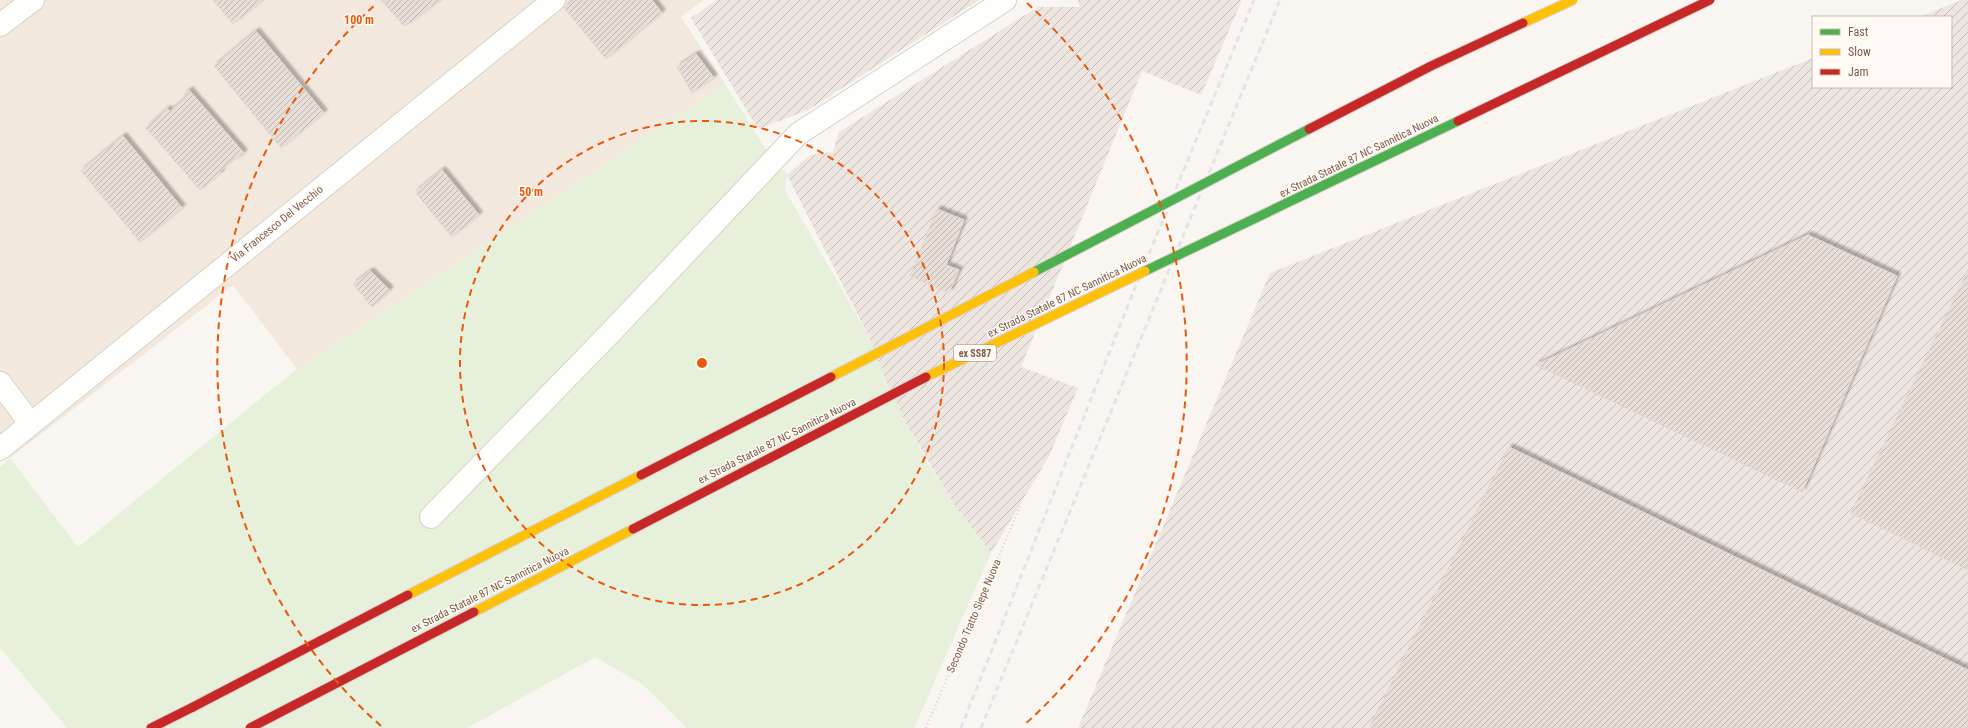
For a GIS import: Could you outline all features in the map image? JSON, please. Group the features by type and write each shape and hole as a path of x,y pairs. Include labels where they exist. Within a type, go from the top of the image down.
{"highway":[{"path":"150,728 1431,66 1573,0"},
{"name":"ex Strada Statale 87 NC Sannitica Nuova","path":"250,728 948,366 1710,0"}],"street":[{"path":"0,25 33,0"},
{"name":"Via Francesco Del Vecchio","path":"0,449 554,0"},
{"path":"431,517 615,328 798,134 1005,0"},
{"path":"0,383 31,424"}],"path":[{"name":"Secondo Tratto Siepe Nuova","path":"926,728 1021,504"}],"shaded area":[{"path":"0,0 703,0 681,17 725,84 297,369 233,285 10,458 0,445"},
{"path":"717,0 979,0 808,110 758,129 691,18"},
{"path":"1078,0 1242,0 1201,95 1142,71 1021,367 1078,388 1049,456 991,553 953,503 906,423 886,381 869,337 787,175 810,155 833,152 839,132 1038,7 1080,7"},
{"path":"1962,0 1968,0 1968,728 1078,728 1270,273 1812,58 1812,88 1952,88 1952,16 1922,16"}],"green space":[{"path":"725,84 767,151 787,175 785,190 869,337 886,381 906,423 928,463 953,503 991,553 914,728 687,728 642,684 595,657 467,728 67,728 0,648 0,467 10,458 78,547 297,369"}],"building":[{"path":"213,0 263,0 233,24"},
{"path":"381,0 441,0 407,25 403,25"},
{"path":"574,0 652,0 662,13 606,59 564,8"},
{"path":"256,31 324,113 281,148 214,66"},
{"path":"696,54 714,78 692,93 677,67"},
{"path":"189,90 244,153 236,160 234,158 220,171 221,173 200,190 146,128 167,109 170,111 186,98 184,95"},
{"path":"123,136 182,208 140,242 81,171"},
{"path":"442,170 479,215 452,237 415,192"},
{"path":"937,209 964,220 946,265 959,270 949,293 910,276"},
{"path":"1808,235 1897,276 1802,492 1536,365"},
{"path":"1968,270 1968,570 1851,513"},
{"path":"370,271 390,290 372,307 353,284"},
{"path":"1509,447 1968,670 1968,728 1369,728"}],"railway":[{"path":"961,728 1132,295 1254,0"},
{"path":"981,728 1280,0"}],"traffic: jam":[{"path":"1458,121 1710,0"},
{"path":"1309,129 1431,66 1523,23"},
{"path":"641,475 831,377"},
{"path":"633,529 926,377"},
{"path":"193,707 408,595"},
{"path":"250,728 474,612"},
{"path":"151,728 193,707"}],"traffic: fast":[{"path":"1145,271 1458,121"},
{"path":"1034,272 1309,129"}],"traffic: slow":[{"path":"1523,23 1573,0"},
{"path":"926,377 1145,271"},
{"path":"831,377 1034,272"},
{"path":"408,595 641,475"},
{"path":"474,612 633,529"}]}
